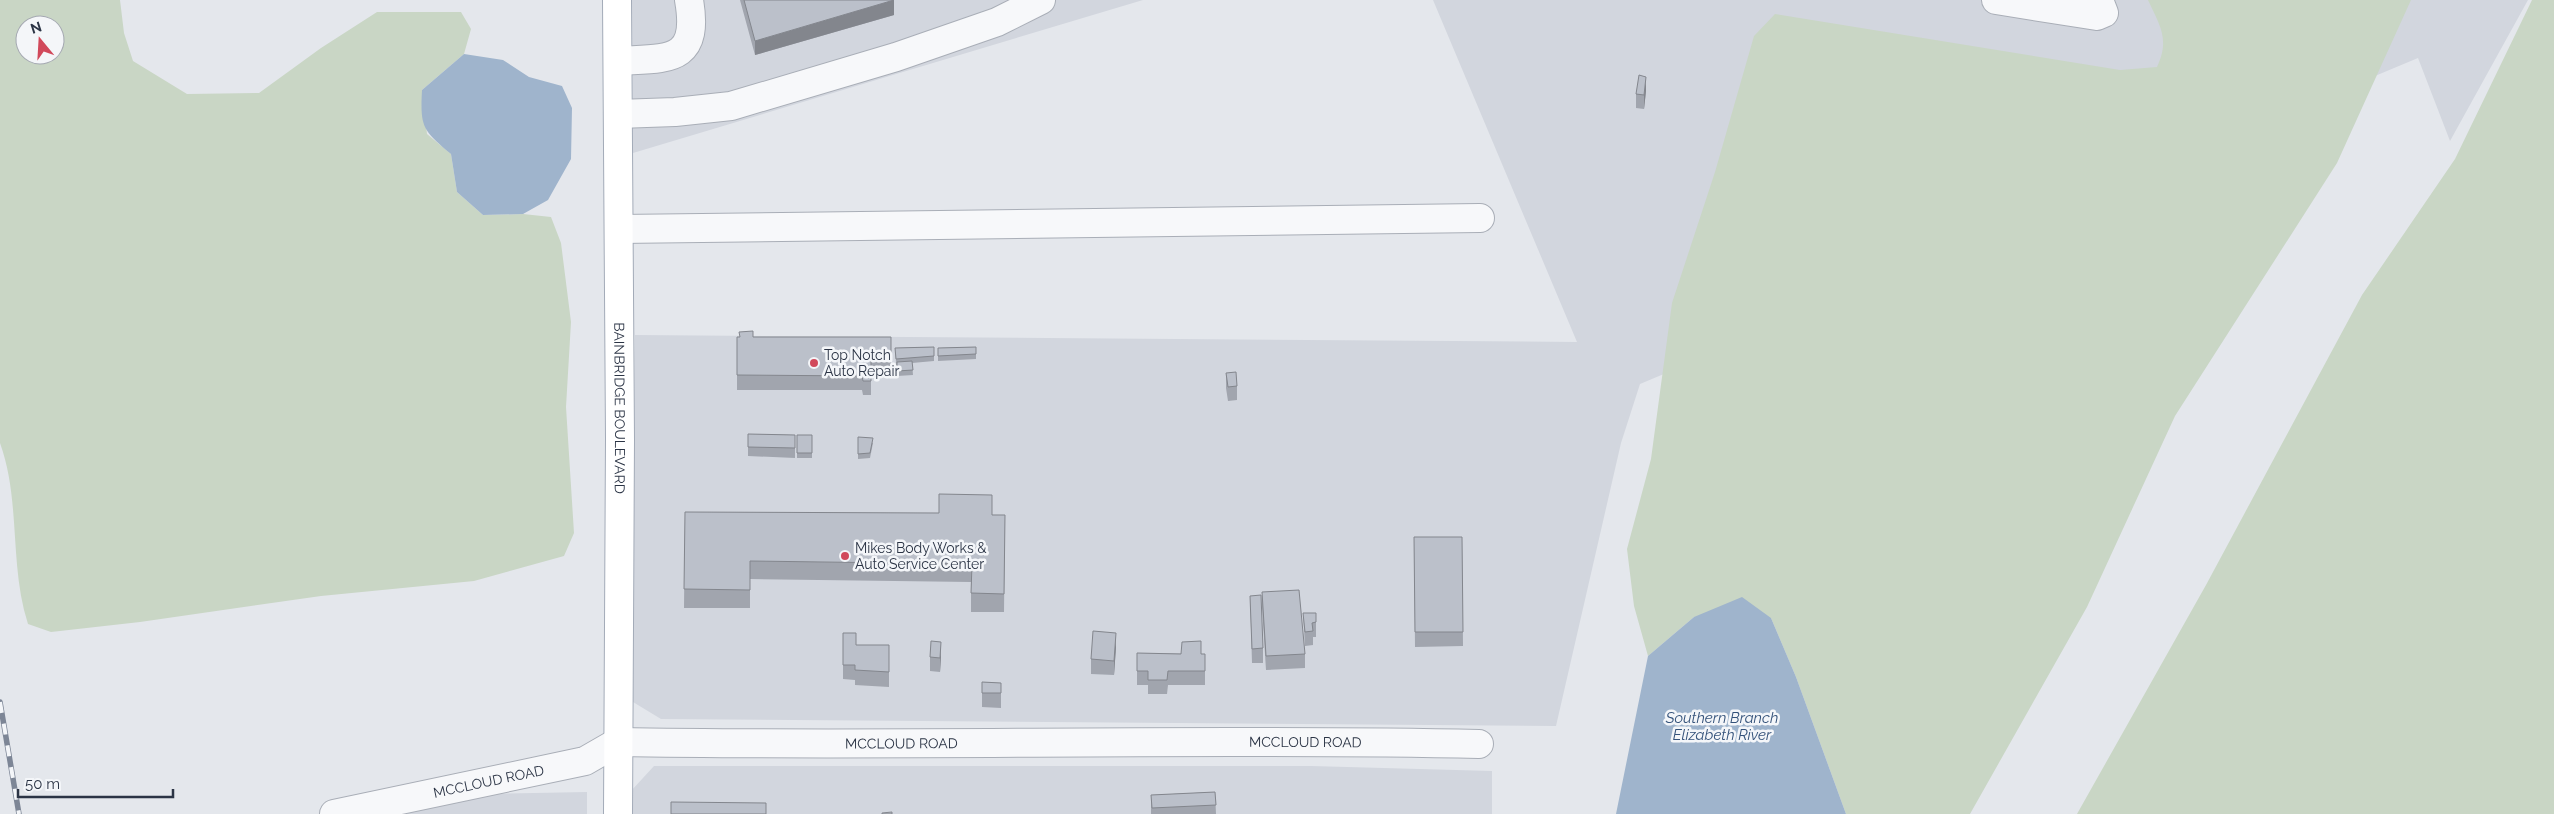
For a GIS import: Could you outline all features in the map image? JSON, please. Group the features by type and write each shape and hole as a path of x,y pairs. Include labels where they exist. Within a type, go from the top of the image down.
{"main road":[{"name":"BAINBRIDGE BOULEVARD","path":"617,0 619,229 618,814"}],"street":[{"path":"618,61 667,58 679,53 688,42 692,27 689,0"},
{"path":"618,114 675,112 731,106 896,57 986,13 1041,0"},
{"path":"1996,0 2097,16 2104,13 2099,0"},
{"path":"619,229 1480,218"},
{"name":"MCCLOUD ROAD","path":"334,814 585,761 618,742 984,745 1294,742 1479,744"}],"shaded area":[{"path":"632,0 1143,0 633,153"},
{"path":"1433,0 2528,0 2450,141 2418,58 1640,384 1621,443 1556,726 661,719 633,702 635,335 1577,342"},
{"path":"654,766 1311,766 1492,771 1492,814 631,814 631,791"},
{"path":"587,792 587,814 385,814 484,794"}],"green space":[{"path":"0,0 120,0 124,33 133,61 187,94 259,93 321,48 377,12 461,12 471,29 464,54 422,90 427,134 451,154 457,192 483,215 523,214 551,217 561,243 571,322 566,407 574,533 564,556 474,581 321,596 140,622 51,632 28,624 22,602 16,556 11,487 0,443"},
{"path":"2148,0 2411,0 2337,163 2175,416 2087,607 1970,814 1846,814 1796,677 1771,618 1694,617 1648,656 1634,606 1627,549 1651,459 1672,303 1715,172 1754,36 1775,14 2120,70 2157,67 2163,48 2163,40 2160,25"},
{"path":"2532,0 2554,0 2554,814 2077,814 2206,585 2362,295 2455,159"}],"water":[{"path":"464,54 503,60 529,77 562,86 572,108 571,159 548,200 523,214 483,215 457,192 451,154 434,139 425,127 422,113 422,90"},
{"name":"Southern Branch Elizabeth River","path":"1742,597 1771,618 1796,677 1846,814 1616,814 1648,656 1694,617"}],"building":[{"path":"744,0 894,0 755,41"},
{"path":"1639,75 1646,77 1644,95 1636,94"},
{"name":"Top Notch Auto Repair","path":"753,331 753,337 891,337 891,360 871,360 871,381 863,381 862,376 737,375 737,337 740,337 739,332"},
{"path":"934,347 934,356 896,359 895,348"},
{"path":"976,347 976,354 938,356 938,348"},
{"path":"912,361 913,370 897,371 897,362"},
{"path":"1236,372 1237,386 1228,387 1226,373"},
{"path":"748,434 795,435 795,448 748,447"},
{"path":"797,435 812,435 812,453 797,453"},
{"path":"858,437 873,438 870,453 858,454"},
{"name":"Mikes Body Works & Auto Service Center","path":"939,494 992,495 992,515 1005,515 1004,594 971,593 972,564 750,561 750,590 684,589 685,512 939,513"},
{"path":"1414,537 1462,537 1463,632 1415,632"},
{"path":"1299,590 1305,654 1266,656 1262,592"},
{"path":"1261,595 1263,648 1252,649 1250,596"},
{"path":"1303,613 1316,613 1316,622 1312,623 1313,631 1305,632"},
{"path":"1093,631 1116,633 1114,661 1091,659"},
{"path":"843,633 856,633 856,645 889,645 889,672 855,670 855,665 843,665"},
{"path":"931,641 941,642 940,658 930,657"},
{"path":"1201,641 1201,654 1205,654 1205,671 1168,671 1167,680 1148,680 1148,671 1137,671 1137,653 1181,654 1182,642"},
{"path":"982,682 1001,683 1001,693 982,693"},
{"path":"1215,792 1216,805 1152,808 1151,795"},
{"path":"671,802 766,803 766,814 671,814"}],"railway":[{"path":"0,702 19,814"}],"place":[{"name":"Top Notch Auto Repair","path":"814,363"},
{"name":"Mikes Body Works & Auto Service Center","path":"845,556"}]}
